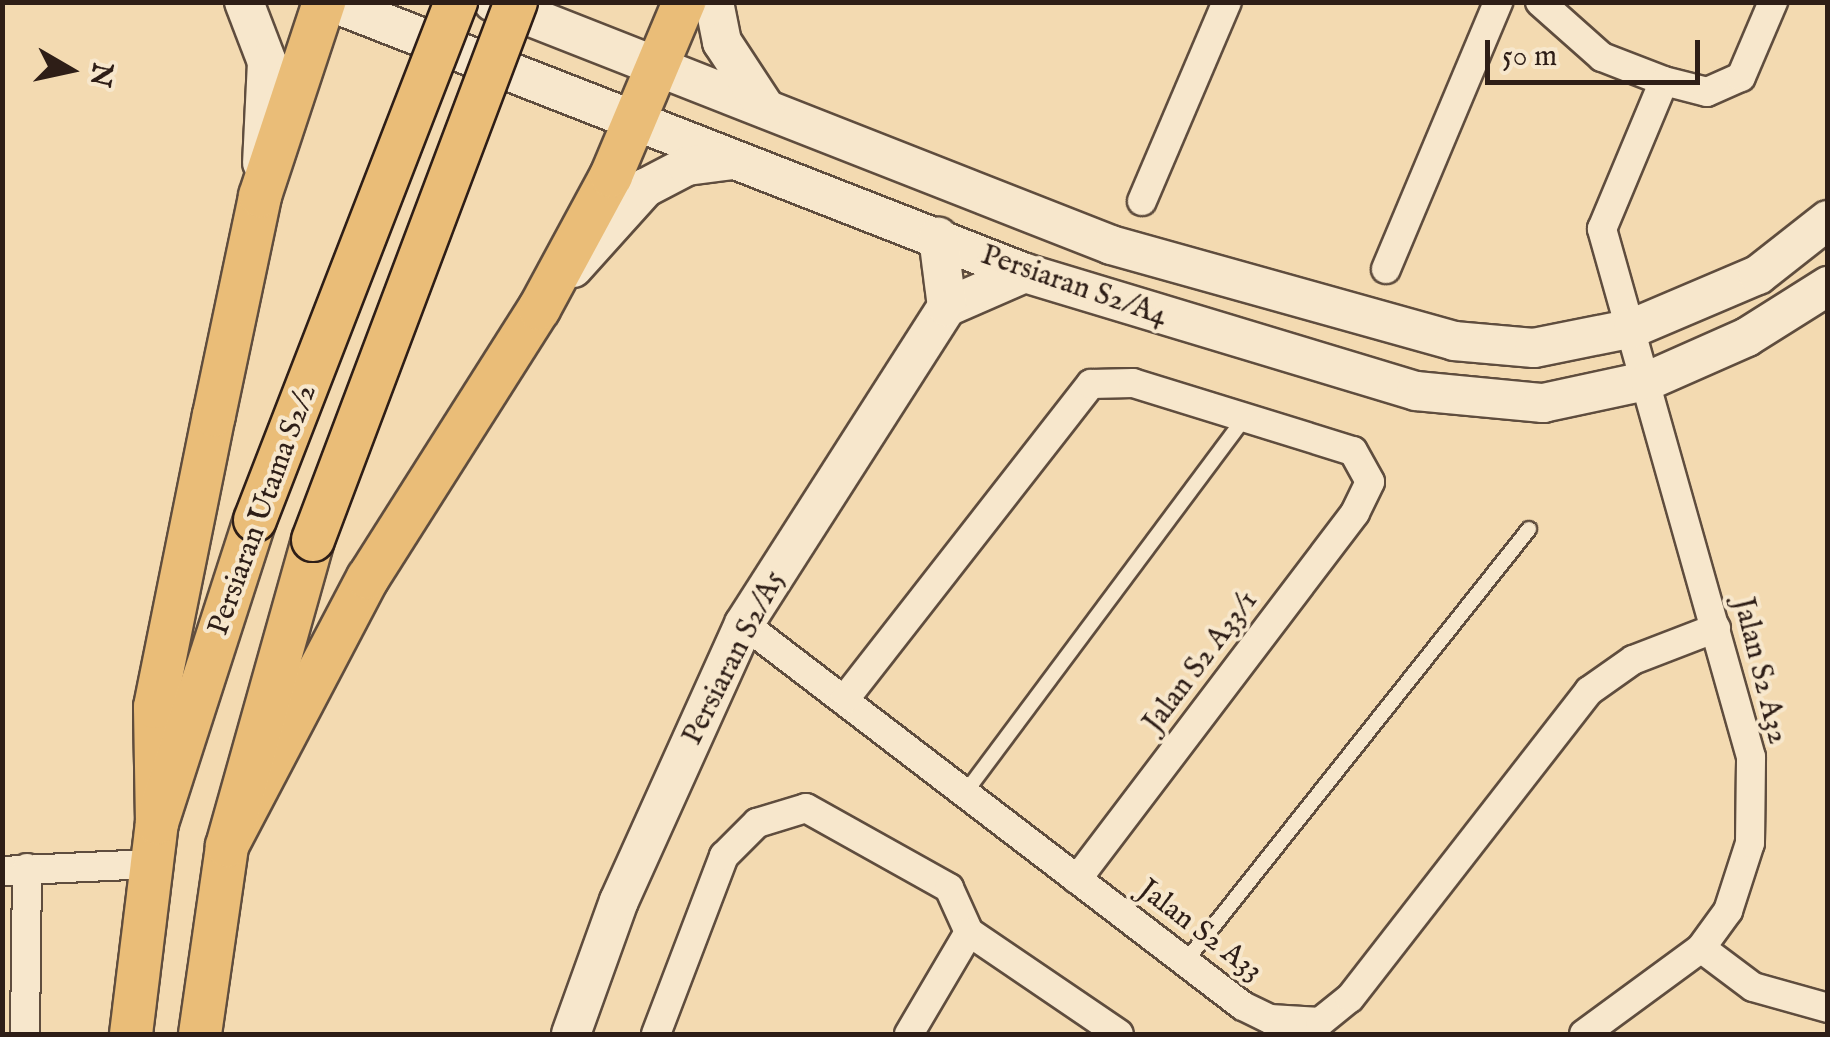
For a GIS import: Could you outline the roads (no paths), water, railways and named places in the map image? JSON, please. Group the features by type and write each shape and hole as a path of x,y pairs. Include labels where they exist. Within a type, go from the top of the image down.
{"main road":[{"path":"244,2 267,62 260,196"},
{"path":"154,844 154,707 260,196 327,2"},
{"name":"Persiaran S2/A4","path":"327,2 1025,274 1416,391 1542,403 1650,380 1746,338 1828,286"},
{"name":"Persiaran Utama S2/2","path":"131,1034 154,844 255,520 456,2"},
{"name":"Persiaran S2/A4","path":"493,2 1111,244 1395,328 1534,348 1633,328 1758,274 1828,220"},
{"name":"Persiaran Utama S2/2","path":"200,1034 227,846 313,540 516,2"},
{"path":"227,846 368,578 539,309 634,120 684,2"},
{"path":"714,2 722,42 766,109"},
{"path":"539,309 645,188 687,166 734,160"},
{"path":"938,238 947,306 1025,274"},
{"name":"Persiaran S2/A5","path":"572,1034 619,901 744,624 947,306"}],"street":[{"path":"1142,200 1227,2"},
{"path":"1386,269 1498,2"},
{"path":"1540,2 1602,57 1706,92 1741,77 1773,2"},
{"name":"Jalan S2 A32","path":"1584,1034 1701,948 1741,877 1753,806 1751,757 1650,380 1602,230 1664,81"},
{"path":"844,700 1091,384 1133,383 1247,414"},
{"name":"Jalan S2 A33/1","path":"1077,878 1370,482 1353,451 1247,414"},
{"name":"Jalan S2 A33","path":"744,624 1185,962 1270,1019 1320,1022 1350,998 1589,692 1632,660 1716,628"},
{"path":"656,1034 724,856 783,811 830,813 949,888 969,932 1118,1034"},
{"path":"25,1034 15,870 154,844"},
{"path":"909,1034 969,932"},
{"path":"1701,948 1753,987 1828,1008"}],"lane":[{"path":"965,793 1247,414"},
{"path":"1185,962 1529,529"}]}
